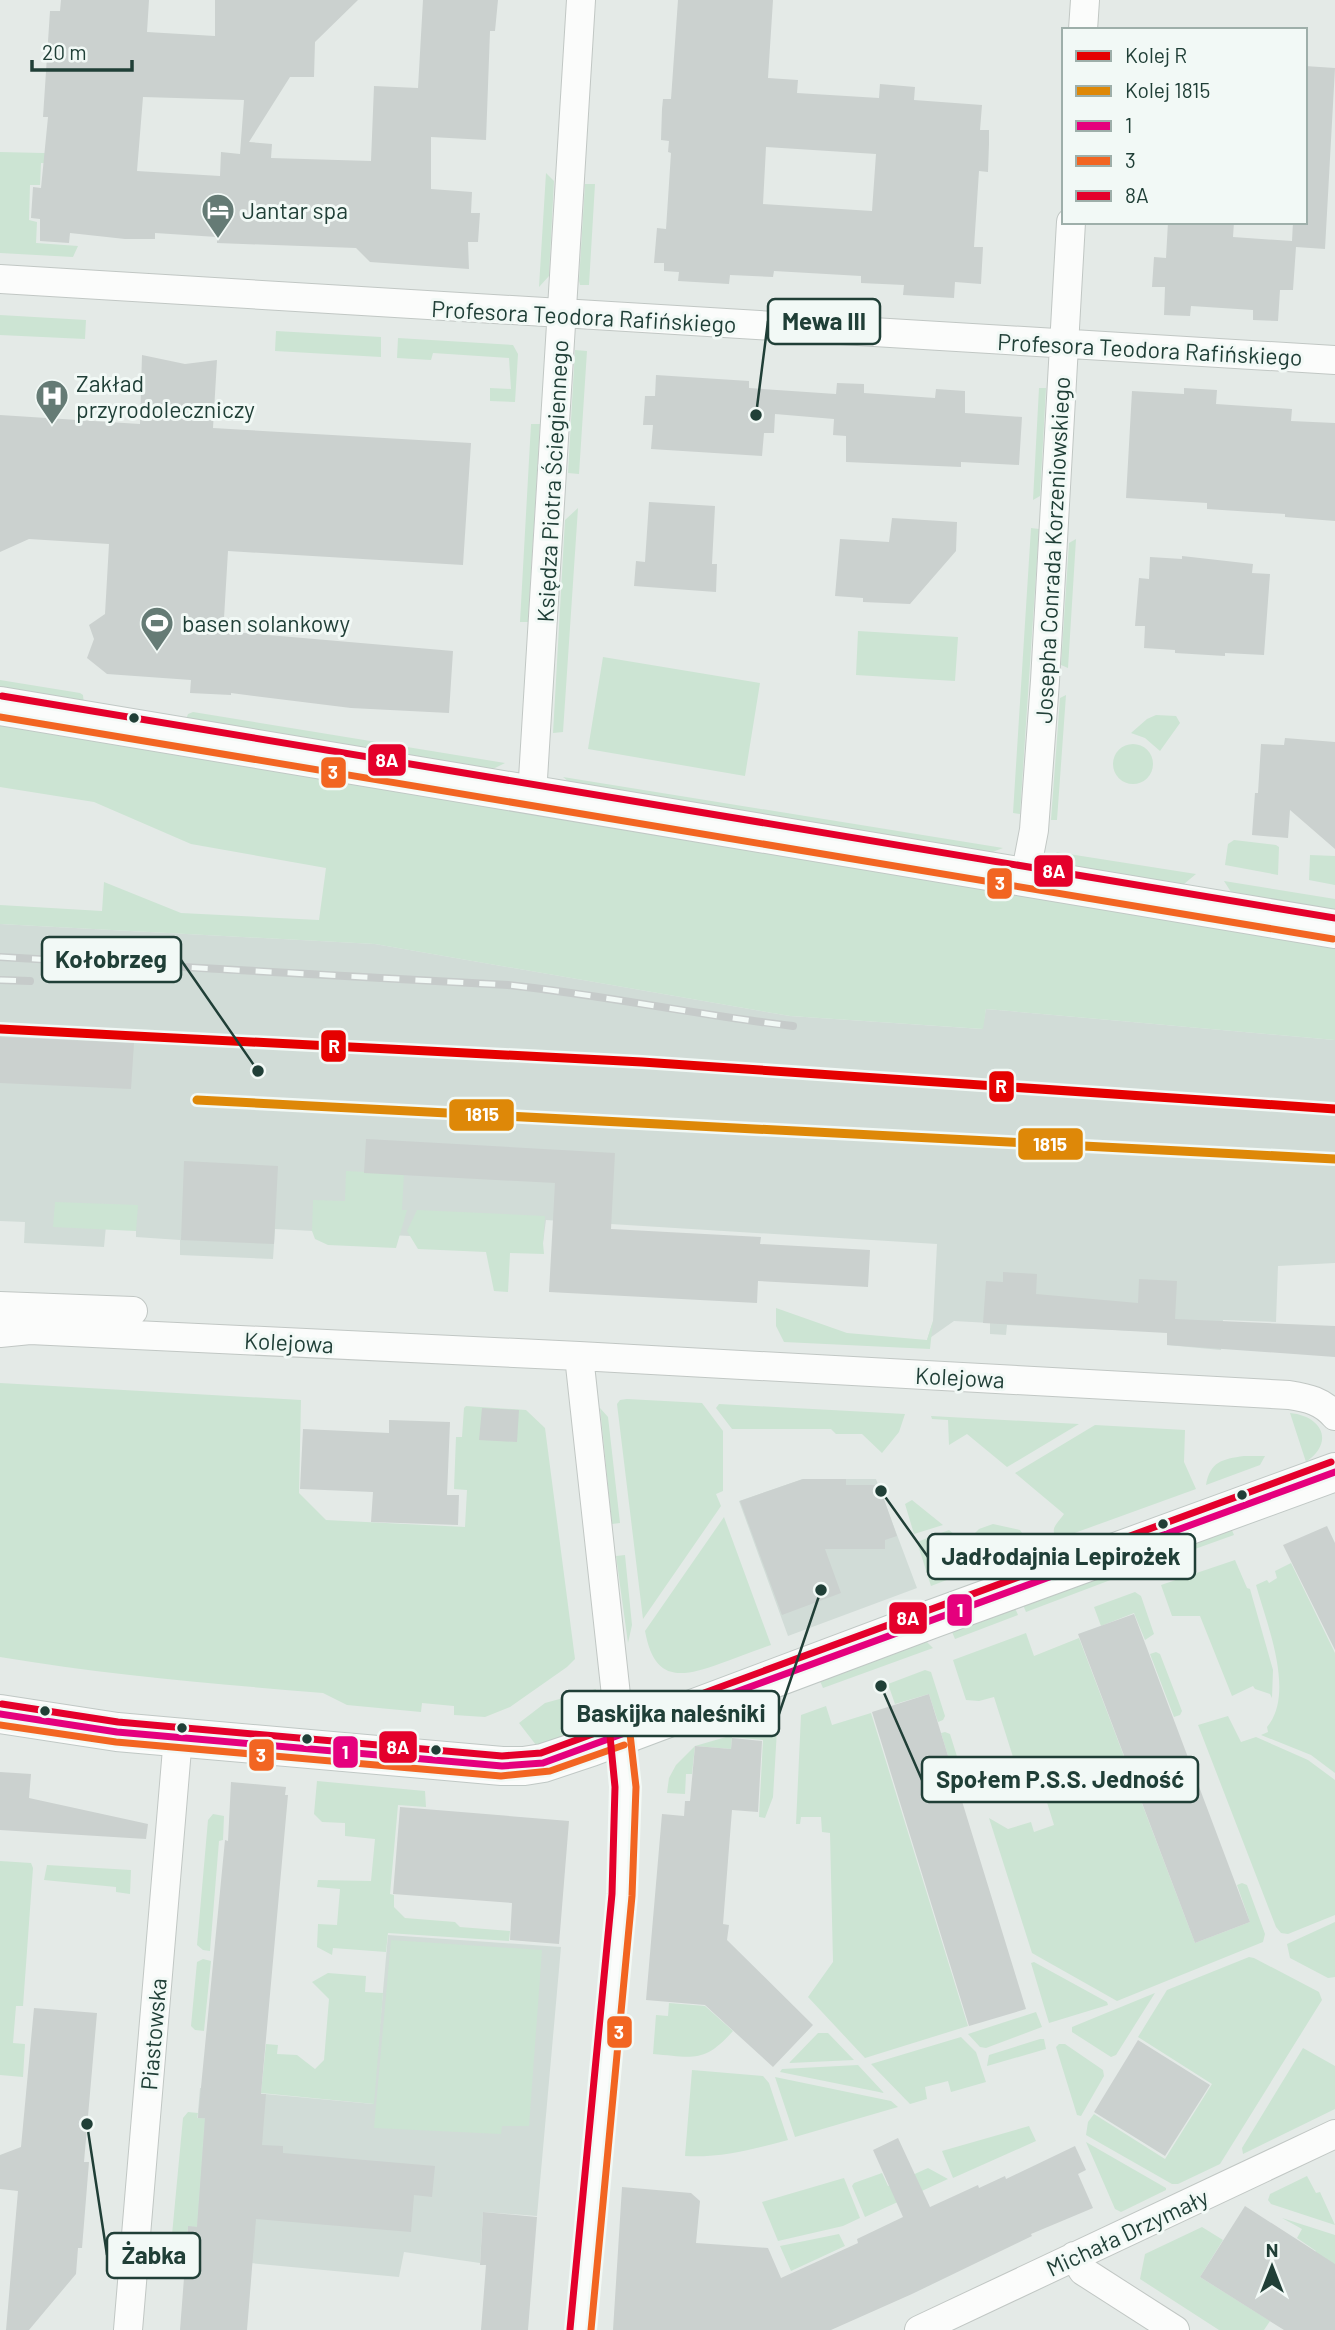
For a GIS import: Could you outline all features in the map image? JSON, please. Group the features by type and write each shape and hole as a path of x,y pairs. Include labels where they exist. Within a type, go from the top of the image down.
{"street":[{"name":"Księdza Piotra Ściegiennego","path":"532,795 581,0"},
{"path":"1083,28 1085,0"},
{"name":"Josepha Conrada Korzeniowskiego","path":"1026,877 1037,793 1072,224"},
{"name":"Profesora Teodora Rafińskiego","path":"0,279 1335,360"},
{"path":"0,706 1335,929"},
{"name":"Kolejowa","path":"0,1306 131,1323 579,1356 1270,1394 1307,1398 1321,1403 1335,1416"},
{"name":"Kolejowa","path":"0,1333 131,1323"},
{"path":"579,1356 626,1787 622,1895 580,2330"},
{"path":"0,1714 117,1732 524,1766 562,1757 1335,1472"},
{"name":"Piastowska","path":"128,2330 178,1737"},
{"name":"Michała Drzymały","path":"927,2328 1335,2134"},
{"path":"1074,2256 1083,2271 1175,2330"}],"shaded area":[{"path":"0,924 375,944 790,1016 982,1029 986,1009 1335,1040 1335,1263 1278,1266 1276,1322 1223,1320 1221,1350 1167,1345 1167,1319 1138,1331 1007,1325 1006,1335 990,1334 990,1323 954,1321 927,1340 933,1321 937,1244 546,1220 543,1243 275,1229 273,1259 180,1255 180,1240 136,1237 136,1228 106,1226 104,1247 24,1243 25,1222 0,1221"},
{"path":"803,1479 876,1479 917,1588 788,1636 739,1501"},
{"path":"388,1935 561,1947 537,2216 483,2212 480,2263 404,2252 399,2277 186,2257 200,2088 373,2104"}],"green space":[{"path":"0,152 86,154 86,165 41,163 40,185 30,185 29,220 37,222 36,243 78,246 73,257 0,253"},
{"path":"546,173 554,181 549,276 539,287"},
{"path":"585,184 595,184 589,285 580,285 579,281"},
{"path":"0,315 86,320 85,339 0,335"},
{"path":"276,331 381,337 381,357 275,351"},
{"path":"398,338 513,345 518,354 515,402 490,401 490,388 511,389 509,358 433,353 431,360 397,358"},
{"path":"575,350 587,351 579,474 568,473"},
{"path":"1039,388 1046,388 1040,496 1033,500"},
{"path":"531,424 540,424 528,622 520,622"},
{"path":"578,508 563,732 553,733 565,520"},
{"path":"1031,528 1039,529 1020,814 1013,813"},
{"path":"1076,539 1068,668 1061,665 1069,543"},
{"path":"858,631 958,637 955,681 856,675"},
{"path":"603,657 760,683 745,776 588,749"},
{"path":"0,680 80,693 83,695 84,705 0,692"},
{"path":"1066,695 1057,820 1051,820 1060,698"},
{"path":"193,712 505,763 491,770 185,722 188,714"},
{"path":"1156,715 1176,716 1180,723 1160,751 1145,738 1131,733"},
{"path":"0,722 1335,945 1335,1040 986,1009 983,1029 790,1016 375,944 0,924 0,905 102,911 104,882 181,913 319,920 326,868 191,844 94,802 0,787"},
{"path":"1133,744 1141,745 1147,750 1152,756 1152,772 1147,778 1141,783 1133,784 1125,783 1119,778 1114,772 1113,764 1114,756 1119,750 1125,745"},
{"path":"563,777 1003,848 990,853 569,782"},
{"path":"1234,840 1279,847 1278,875 1225,865 1228,844"},
{"path":"1056,852 1196,874 1184,884 1073,868"},
{"path":"1310,855 1335,856 1335,885 1309,880"},
{"path":"1224,881 1335,899 1335,913 1239,897 1231,892"},
{"path":"346,1171 404,1174 402,1210 407,1210 396,1248 328,1245 315,1239 312,1231 313,1200 345,1201"},
{"path":"55,1202 138,1205 136,1231 53,1227"},
{"path":"417,1210 545,1216 544,1254 510,1253 508,1292 494,1291 486,1252 418,1249 407,1231"},
{"path":"776,1308 847,1333 927,1340 933,1321 930,1349 784,1342 776,1326"},
{"path":"0,1383 301,1400 299,1493 326,1520 465,1527 467,1490 454,1489 456,1437 462,1437 464,1408 526,1410 545,1428 575,1659 510,1707 485,1717 454,1715 454,1706 422,1703 421,1712 347,1705 323,1693 121,1674 0,1657"},
{"path":"620,1400 702,1403 723,1431 723,1491 716,1494 721,1506 643,1619 617,1404"},
{"path":"719,1404 905,1414 899,1432 882,1453 862,1434 836,1434 831,1429 732,1429 716,1408"},
{"path":"600,1408 608,1417 620,1523 612,1524"},
{"path":"1290,1413 1310,1419 1321,1431 1320,1446 1306,1462"},
{"path":"931,1416 1079,1424 1007,1467 967,1434 949,1445 948,1420 932,1419"},
{"path":"1095,1425 1185,1430 1184,1462 1196,1489 1058,1539 1054,1529 1064,1514 1015,1473"},
{"path":"1244,1456 1265,1456 1260,1465 1206,1485 1211,1471 1218,1463"},
{"path":"912,1500 943,1525 914,1534 905,1504"},
{"path":"724,1517 771,1645 704,1669 670,1672 655,1659 645,1631"},
{"path":"993,1524 1020,1530 1027,1540 1028,1551 976,1569 973,1535 979,1529"},
{"path":"1231,1528 1234,1535 1153,1564 1152,1556"},
{"path":"949,1530 961,1540 965,1573 931,1586 917,1542"},
{"path":"625,1555 632,1625 628,1643 616,1556"},
{"path":"1235,1560 1247,1588 1250,1589 1273,1670 1272,1698 1270,1694 1253,1686 1232,1696 1200,1616 1172,1616 1161,1585"},
{"path":"1291,1563 1335,1653 1335,1773 1311,1755 1261,1735 1268,1732 1267,1727 1275,1713 1279,1677 1272,1637 1256,1585 1267,1580 1269,1583 1277,1578 1275,1571"},
{"path":"1129,1564 1129,1573 1026,1612 1023,1605"},
{"path":"1135,1592 1141,1596 1154,1634 1145,1640 1134,1613 1101,1626 1094,1607"},
{"path":"1015,1608 1018,1615 955,1639 952,1632"},
{"path":"1026,1633 1034,1656 1079,1638 1195,1943 1250,1922 1237,1885 1242,1883 1247,1885 1265,1934 1263,1942 1117,2001 1032,1953 989,1818 1008,1829 1031,1822 1034,1832 1054,1825 1045,1796 1027,1801 994,1697 979,1701 966,1700 953,1660"},
{"path":"926,1641 933,1648 823,1688 820,1681"},
{"path":"1150,1654 1160,1654 1182,1711 1174,1717"},
{"path":"925,1670 931,1672 945,1716 938,1722 929,1694 895,1704 888,1684"},
{"path":"596,1689 589,1713 577,1728 569,1733 536,1745 519,1723 545,1703"},
{"path":"826,1706 832,1725 871,1713 968,2026 865,2058 808,1997 833,1962 830,1833 822,1832 821,1817 801,1817 800,1824 796,1824 801,1715"},
{"path":"1228,1716 1241,1742 1256,1737 1308,1760 1335,1780 1335,1915 1288,1934 1281,1933 1276,1927 1198,1725"},
{"path":"774,1723 777,1730 773,1797 765,1818 759,1817 763,1740 732,1737 731,1749 695,1746"},
{"path":"941,1733 950,1734 969,1795 962,1801"},
{"path":"695,1746 692,1774 686,1774 685,1794 667,1793 669,1778 676,1765"},
{"path":"317,1781 425,1791 426,1807 398,1805 390,1894 394,1895 394,1907 405,1918 455,1922 460,1927 510,1931 509,1941 388,1933 386,1952 333,1948 332,1955 317,1947 318,1924 337,1925 340,1889 317,1887 318,1880 371,1881 375,1839 345,1836 345,1823 322,1822 314,1814"},
{"path":"213,1814 224,1816 223,1840 219,1841 210,1951 197,1945 208,1820"},
{"path":"0,1861 31,1863 33,1868 23,2006 16,2006 13,2043 25,2044 23,2077 0,2075"},
{"path":"47,1865 131,1870 130,1894 116,1892 116,1887 44,1880"},
{"path":"1335,1922 1335,1977 1328,1978 1290,1958 1287,1944"},
{"path":"391,1940 542,1950 529,2126 502,2126 501,2134 374,2128"},
{"path":"1249,1957 1319,1992 1322,2000 1220,2164 1178,2184 1172,2184 1086,2135 1088,2122 1094,2114 1165,2159 1212,2084 1138,2037 1167,1990"},
{"path":"203,1959 211,1961 204,2031 195,2030 191,2026 197,1962"},
{"path":"1034,1962 1108,2005 1049,2023 1031,1963"},
{"path":"328,1973 366,1976 365,1992 383,1993 374,2104 261,2093 266,2044 278,2045 277,2054 297,2055 315,2069 324,2060 329,1999 312,1982"},
{"path":"1155,1993 1116,2055 1111,2057 1072,2032 1072,2027"},
{"path":"669,2003 705,2006 733,2031 723,2042 705,2054 688,2057 653,2054 656,2015 668,2016"},
{"path":"1036,2012 1042,2027 986,2048 980,2047 968,2034"},
{"path":"818,2033 828,2033 854,2060 789,2063"},
{"path":"961,2037 976,2052 986,2082 951,2092 948,2081 925,2087 927,2099 910,2104 871,2064"},
{"path":"1044,2039 1046,2049 987,2066 989,2055"},
{"path":"1065,2044 1103,2070 1104,2076 1081,2116 1077,2115 1056,2047"},
{"path":"1303,2048 1335,2066 1335,2109 1243,2154 1242,2148"},
{"path":"858,2065 884,2093 780,2072 782,2069"},
{"path":"692,2070 763,2076 769,2083 788,2140 750,2150 685,2156"},
{"path":"775,2077 891,2101 898,2107 795,2137"},
{"path":"188,2112 198,2113 197,2118 205,2119 197,2227 188,2226 185,2257 170,2256 183,2118"},
{"path":"1029,2126 1036,2141 953,2178 942,2151"},
{"path":"1086,2142 1166,2190 1121,2212 1115,2209"},
{"path":"928,2168 948,2179 865,2217 852,2186 854,2183 882,2173 888,2186"},
{"path":"1307,2176 1316,2193 1320,2192 1335,2225 1271,2204 1268,2200 1270,2194"},
{"path":"844,2178 860,2218 843,2226 778,2241 762,2202"},
{"path":"1282,2218 1335,2235 1335,2279 1309,2262 1316,2251 1297,2238 1302,2229"},
{"path":"1202,2227 1223,2240 1200,2277 1270,2321 1264,2330 1219,2330 1140,2279 1145,2254"},
{"path":"839,2234 845,2246 791,2271 780,2246"}],"building":[{"path":"61,0 149,0 147,32 215,36 215,0 358,0 315,42 314,77 290,77 249,142 272,144 271,158 371,161 374,86 418,88 423,0 498,0 495,31 490,31 486,140 431,137 431,189 472,192 471,213 480,213 478,242 468,242 469,269 370,262 356,248 217,243 217,237 155,233 155,239 125,239 70,233 69,243 40,241 40,219 31,218 33,187 41,188 48,117 43,117 50,11 60,11","holes":["143,97 244,100 240,154 221,152 220,176 137,171"]},
{"path":"678,0 773,0 768,78 798,80 797,93 879,98 880,84 915,87 914,100 982,105 980,130 989,130 989,144 988,172 979,171 974,247 983,247 981,284 955,282 954,298 903,295 904,285 861,283 861,276 774,271 773,277 730,275 729,284 678,281 679,272 664,271 664,263 654,263 657,228 666,229 671,153 668,152 669,141 661,140 662,109 663,99 671,99","holes":["766,147 876,154 872,211 763,204"]},
{"path":"1307,66 1335,68 1325,249 1296,247 1293,290 1280,290 1278,321 1253,320 1253,310 1191,306 1190,316 1164,315 1165,287 1152,287 1154,257 1166,258 1168,224 1234,224 1233,237 1292,241 1293,224 1307,224"},
{"path":"142,355 185,364 217,360 213,428 471,443 463,565 228,551 224,618 235,619 234,632 453,651 449,713 351,708 231,693 190,693 191,680 107,674 87,658 94,639 89,625 105,614 109,544 29,539 0,552 0,415 140,424"},
{"path":"656,375 749,381 749,388 836,394 837,383 864,384 864,393 935,398 936,389 965,391 965,413 1022,417 1019,465 961,462 961,467 846,462 846,436 833,435 834,419 775,414 774,433 764,433 762,456 651,449 653,425 643,425 645,396 655,396"},
{"path":"1184,388 1217,390 1216,404 1292,409 1291,421 1335,423 1335,521 1285,517 1285,514 1207,509 1207,503 1126,498 1132,391 1184,394"},
{"path":"649,502 715,506 712,564 717,564 716,592 634,586 636,561 645,562"},
{"path":"892,518 957,522 956,551 910,604 863,602 863,598 835,596 840,539 889,542"},
{"path":"1182,556 1253,564 1252,573 1270,574 1264,655 1225,653 1225,656 1144,648 1145,626 1135,626 1139,578 1149,579 1150,557 1182,559"},
{"path":"1285,738 1335,742 1335,849 1290,810 1288,838 1252,835 1261,744 1284,745"},
{"path":"0,1037 134,1043 131,1089 0,1083"},
{"path":"366,1139 615,1153 611,1229 761,1237 760,1244 870,1250 868,1287 758,1281 757,1303 549,1292 555,1183 364,1173"},
{"path":"184,1161 278,1166 274,1244 181,1240"},
{"path":"1003,1272 1037,1274 1036,1294 1138,1303 1139,1279 1177,1281 1175,1319 1335,1326 1335,1357 1167,1345 1167,1333 983,1323 986,1281 1003,1282"},
{"path":"482,1408 519,1410 517,1442 479,1440"},
{"path":"389,1420 450,1422 447,1495 459,1495 458,1525 371,1522 373,1492 300,1489 303,1429 389,1433"},
{"path":"803,1479 846,1479 846,1485 879,1485 897,1536 885,1540 885,1549 825,1549 841,1593 782,1615 740,1501"},
{"path":"1327,1526 1335,1543 1335,1650 1283,1545"},
{"path":"1134,1614 1250,1922 1195,1943 1078,1634"},
{"path":"929,1694 1026,2009 969,2026 872,1712"},
{"path":"732,1738 762,1741 758,1812 732,1810 723,1924 729,1925 727,1940 813,2025 773,2067 705,2005 646,2000 662,1814 684,1816 685,1801 690,1801 695,1746 731,1749"},
{"path":"0,1772 31,1774 29,1798 148,1824 146,1839 0,1830"},
{"path":"231,1782 286,1787 285,1795 288,1795 261,2094 266,2094 262,2145 283,2146 283,2153 435,2166 432,2197 414,2195 411,2232 256,2219 247,2330 180,2330 188,2226 197,2227 205,2118 198,2118 225,1840 228,1841"},
{"path":"400,1807 569,1821 559,1944 510,1940 512,1903 393,1894"},
{"path":"34,2008 97,2013 84,2162 89,2162 82,2248 78,2248 76,2274 29,2330 6,2330 18,2191 0,2189 0,2155 21,2147"},
{"path":"1138,2040 1210,2085 1165,2156 1094,2112"},
{"path":"898,2138 930,2207 978,2185 979,2188 1005,2176 1006,2179 1075,2146 1086,2170 1078,2174 1093,2208 1031,2234 1032,2236 912,2294 831,2330 613,2330 622,2187 691,2193 700,2201 696,2243 768,2248 781,2278 858,2243 857,2239 903,2217 873,2150"},
{"path":"1245,2206 1335,2264 1335,2330 1284,2330 1200,2277"},
{"path":"483,2212 537,2217 528,2330 481,2330 486,2265 480,2265"}],"railway":[{"path":"0,957 508,985 793,1026"},
{"path":"0,980 30,981"}],"rail line":[{"name":"R","path":"0,1029 642,1062 1335,1109"},
{"name":"1815","path":"197,1100 1335,1159"}],"transit line":[{"name":"8A","path":"2,696 1335,918"},
{"name":"3","path":"0,717 1333,939"},
{"name":"8A","path":"2,1704 118,1722 502,1756 541,1753 1331,1462"},
{"name":"1","path":"0,1714 117,1732 502,1766 543,1763 1335,1472"},
{"name":"3","path":"0,1725 116,1742 501,1776 550,1771 624,1745"},
{"name":"3","path":"591,2330 632,1896 636,1787 630,1734"},
{"name":"8A","path":"570,2329 612,1894 615,1787 610,1736"}],"place":[{"name":"Jantar spa","path":"218,240"},
{"name":"Mewa III","path":"756,415"},
{"name":"Zakład przyrodoleczniczy","path":"52,426"},
{"name":"basen solankowy","path":"157,653"},
{"name":"Kołobrzeg","path":"258,1071"},
{"name":"Jadłodajnia Lepirożek","path":"881,1491"},
{"name":"Baskijka naleśniki","path":"821,1590"},
{"name":"Społem P.S.S. Jedność","path":"881,1686"},
{"name":"Żabka","path":"87,2124"}]}
